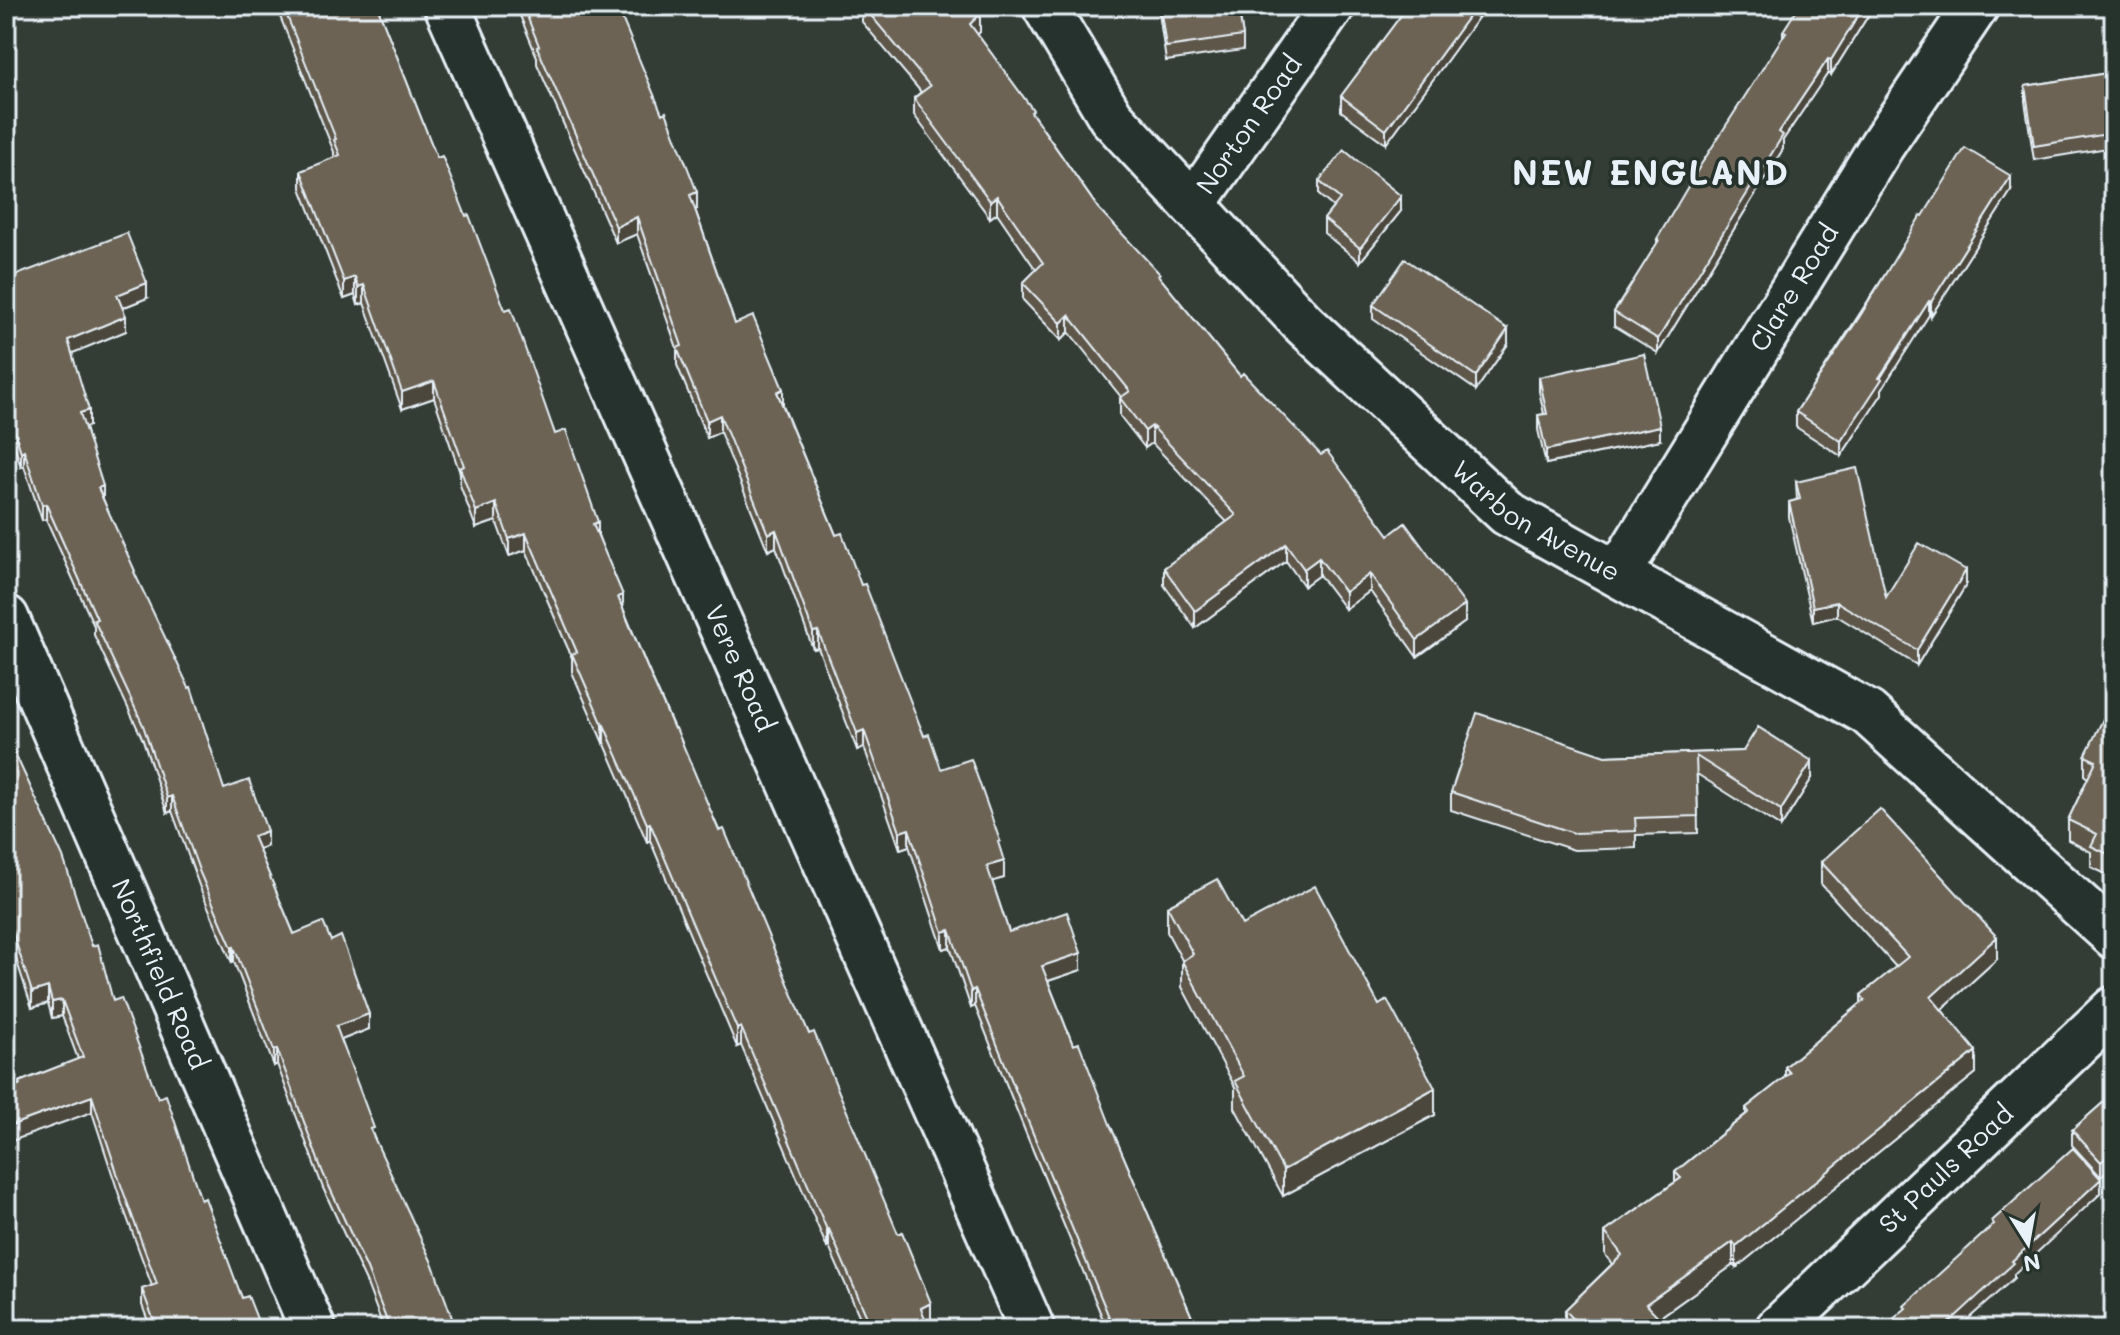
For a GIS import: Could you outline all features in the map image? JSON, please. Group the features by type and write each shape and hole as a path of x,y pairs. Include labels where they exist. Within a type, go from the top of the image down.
{"street":[{"name":"Vere Road","path":"447,6 1032,1329"},
{"name":"Warbon Avenue","path":"1045,6 1111,117 1303,323 1507,513 1868,713 2114,936"},
{"name":"Norton Road","path":"1193,205 1332,6"},
{"name":"Clare Road","path":"1618,574 1882,145 1976,6"},
{"name":"Northfield Road","path":"6,618 313,1329"},
{"name":"St Pauls Road","path":"1778,1329 2114,1009"}],"building":[{"path":"283,6 377,6 437,158 442,156 466,216 469,215 505,310 511,308 555,434 566,430 598,522 593,524 623,595 618,597 647,667 719,831 724,829 809,1034 814,1032 898,1234 902,1232 931,1303 921,1308 929,1329 872,1329 741,1027 737,1029 650,823 647,824 572,654 577,652 526,533 509,539 496,503 476,511 460,468 464,466 434,381 402,392 364,285 358,287 355,277 344,281 301,171 340,155"},
{"path":"523,6 612,6 615,13 619,11 662,114 666,112 697,192 690,195 735,324 753,316 783,389 777,392 836,535 842,533 861,585 865,584 924,736 929,734 941,769 971,759 1000,841 1004,861 987,866 1009,932 1067,912 1081,953 1042,966 1073,1045 1079,1043 1111,1127 1197,1329 1114,1329 975,989 971,991 950,930 943,932 909,829 900,832 864,730 857,733 818,631 813,632 776,530 768,534 720,415 707,421 677,348 682,346 637,217 616,227 537,47"},
{"path":"863,6 973,6 980,14 970,24 1033,110 1031,112 1098,208 1160,274 1240,376 1243,373 1321,455 1327,451 1389,535 1405,523 1465,605 1417,640 1370,574 1345,592 1319,558 1304,569 1286,544 1195,611 1164,568 1236,515 1152,426 1145,431 1120,398 1130,391 1069,315 1061,323 1023,283 1043,263 997,196 990,201 914,98 930,86"},
{"path":"1160,6 1238,6 1243,36 1166,47"},
{"path":"1408,6 1476,6 1386,130 1341,96"},
{"path":"1799,6 1864,6 1831,60 1828,59 1779,132 1783,135 1658,339 1614,312"},
{"path":"2114,72 2114,133 2034,146 2025,86"},
{"path":"1965,148 2011,176 1841,441 1796,412"},
{"path":"1344,150 1401,196 1360,248 1324,219 1340,199 1319,181"},
{"path":"127,233 147,283 117,295 126,316 68,340 89,410 80,413 103,486 98,488 134,572 191,687 224,789 249,780 267,831 253,836 294,934 323,922 331,941 341,936 369,1014 336,1026 374,1128 370,1129 433,1265 456,1329 390,1329 367,1269 323,1173 277,1049 274,1050 234,947 200,873 172,796 167,798 143,725 94,620 97,619 46,504 42,505 6,404 6,271 9,278"},
{"path":"1405,259 1508,329 1476,376 1373,305"},
{"path":"1644,354 1660,426 1546,450 1538,415 1547,414 1539,377"},
{"path":"1857,468 1886,597 1919,543 1966,570 1917,650 1837,602 1813,607 1789,502 1800,499 1796,482"},
{"path":"2114,704 2114,857 2091,846 2097,834 2068,820 2096,761 2085,756 2108,709 2111,710"},
{"path":"1477,713 1605,756 1743,751 1758,727 1812,761 1781,810 1696,756 1698,816 1635,818 1636,831 1574,833 1451,792"},
{"path":"6,734 63,857 92,946 98,944 113,1001 121,998 158,1098 166,1095 201,1200 205,1198 242,1298 248,1296 261,1329 157,1329 142,1289 157,1284 92,1096 6,1127 6,1091 20,1085 19,1082 83,1057 62,1000 52,1002 48,987 32,992 6,912"},
{"path":"1880,809 1997,937 1931,997 1976,1051 1736,1246 1733,1242 1646,1304 1670,1329 1575,1329 1579,1325 1565,1310 1622,1255 1605,1232 1681,1178 1675,1172 1749,1112 1746,1108 1790,1073 1785,1067 1865,1000 1861,995 1908,957 1821,862"},
{"path":"1217,879 1242,925 1315,886 1379,1005 1387,1000 1435,1088 1283,1170 1235,1081 1244,1076 1182,961 1193,954 1167,906"},
{"path":"2114,1093 2114,1151 2101,1162 2072,1130"},
{"path":"2073,1148 2101,1179 2012,1261 2014,1263 1942,1329 1882,1329 1994,1224 1992,1221"}],"district":[{"name":"NEW ENGLAND","path":"1651,173"}]}
